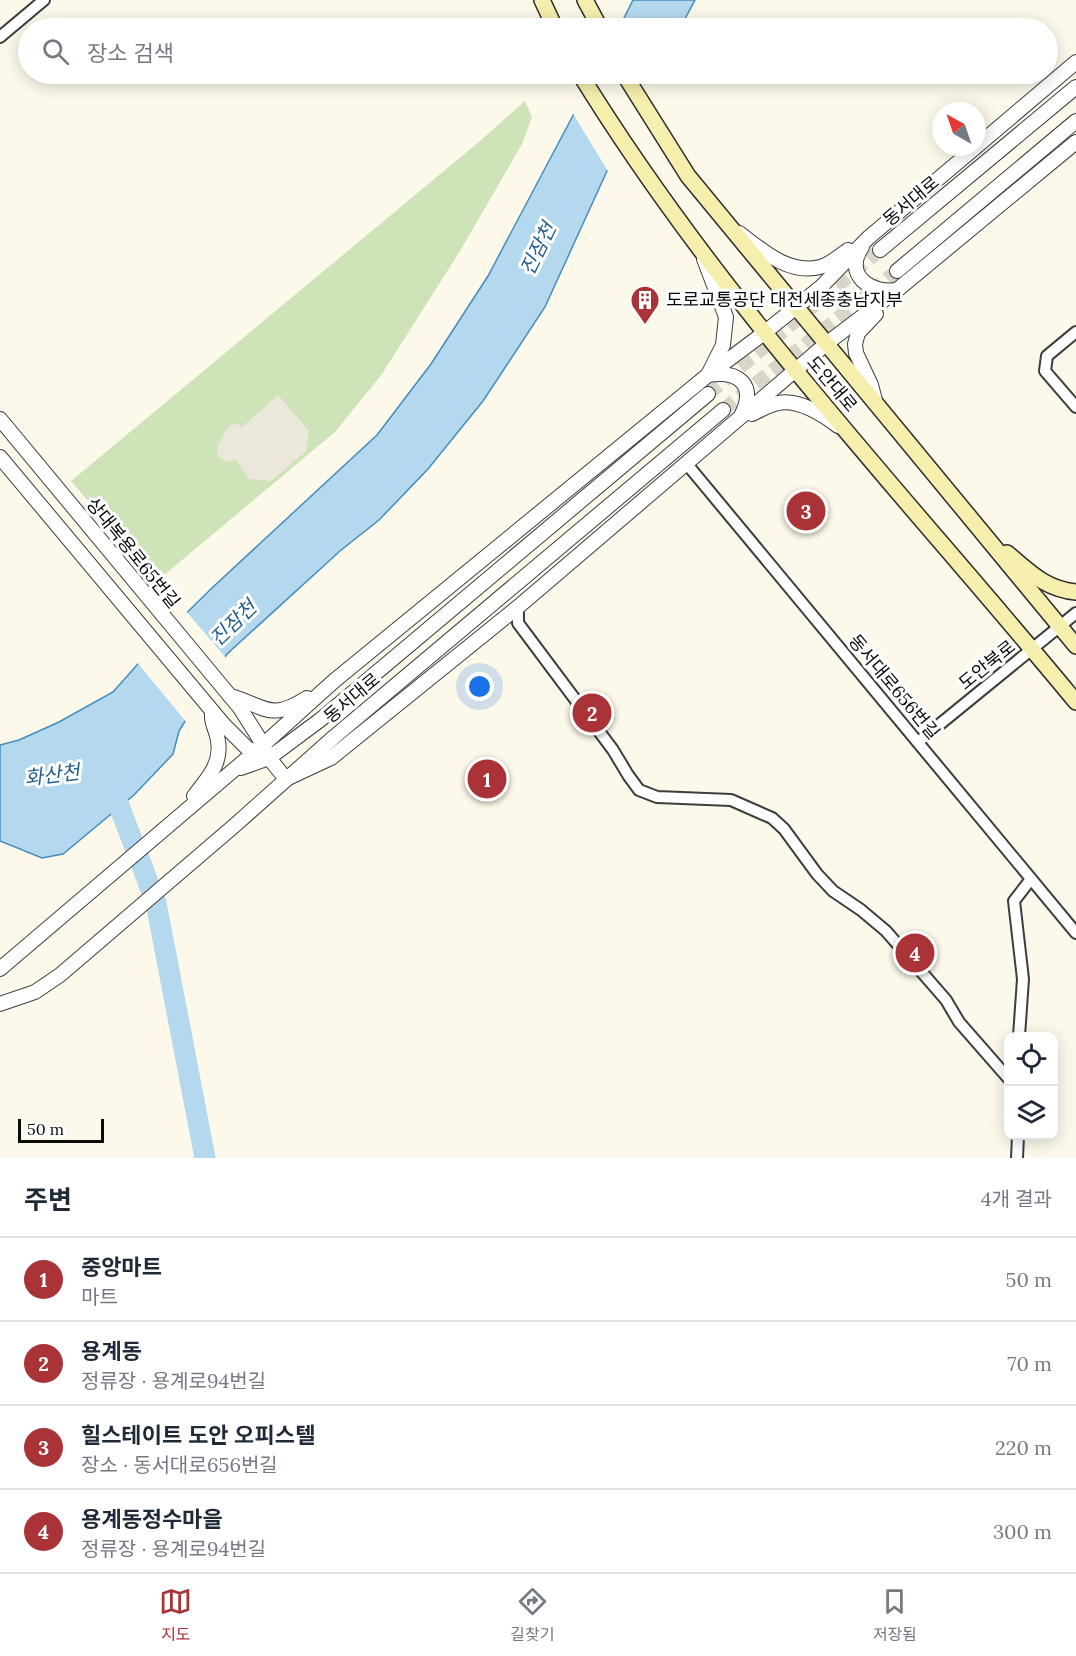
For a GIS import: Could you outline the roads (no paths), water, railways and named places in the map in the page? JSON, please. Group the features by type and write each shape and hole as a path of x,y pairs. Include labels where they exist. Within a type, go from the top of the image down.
{"main road":[{"path":"542,0 550,18"},
{"path":"586,2 595,18"},
{"name":"도안대로","path":"587,84 645,173 764,333 1076,702"},
{"name":"도안대로","path":"630,84 688,176 1076,646"},
{"path":"979,530 1044,583 1060,590 1076,592"}],"street":[{"path":"23,18 44,0"},
{"path":"0,37 18,22"},
{"path":"1058,77 1076,62"},
{"path":"986,138 1050,84"},
{"name":"동서대로","path":"880,250 1076,87"},
{"path":"897,271 1076,122"},
{"path":"0,457 224,725 262,752 286,779 331,758 518,607 826,344 897,290 1076,142"},
{"path":"262,752 334,681 708,375 821,287 868,238 964,156"},
{"path":"725,222 778,261 798,269 821,267 868,238"},
{"path":"868,238 859,251 856,263 863,282 870,287 887,292 897,290"},
{"path":"701,251 726,317 723,345 708,375"},
{"path":"877,406 871,385 856,353 855,344 858,333 897,290"},
{"path":"1076,332 1047,356 1045,371 1076,407"},
{"path":"708,375 730,374 738,377 747,396 739,419"},
{"name":"동서대로","path":"183,814 233,771 320,720 708,394"},
{"path":"739,419 779,403 799,404 817,412 848,434"},
{"name":"동서대로","path":"0,1004 34,992 60,975 334,737 723,410"},
{"name":"상대복용로65번길","path":"0,419 152,604 238,701 262,752"},
{"name":"동서대로656번길","path":"687,463 1076,933"},
{"path":"518,607 518,623 613,750 639,790 657,797 731,800 756,809 772,818 784,829 817,874 833,891 886,931 946,1000 959,1022 1004,1073"},
{"name":"도안북로","path":"918,742 1076,614"},
{"path":"238,701 275,712 297,704 334,681"},
{"path":"0,969 183,814 216,766 218,741 211,723 212,711"},
{"path":"1019,1032 1023,979 1014,901 1031,879"},
{"path":"1017,1158 1018,1140"}],"water":[{"path":"633,0 695,0 685,18 624,18"},
{"name":"화산천","path":"590,84 653,84 607,171 545,307 483,401 428,469 379,520 340,551 227,654 179,731 173,754 134,795 63,854 42,858 0,841 0,745 19,740 59,722 113,692 161,638 213,587 377,435 431,364 488,276"}],"waterway":[{"name":"진잠천","path":"110,782 156,903 205,1158"}],"tunnel":[{"path":"708,394 880,250"},
{"path":"723,410 897,271"}],"place":[{"name":"도로교통공단 대전세종충남지부","path":"645,326"},
{"name":"힐스테이트 도안 오피스텔","path":"806,511"},
{"name":"용계동","path":"592,713"},
{"name":"중앙마트","path":"487,779"},
{"name":"용계동정수마을","path":"915,953"}]}
